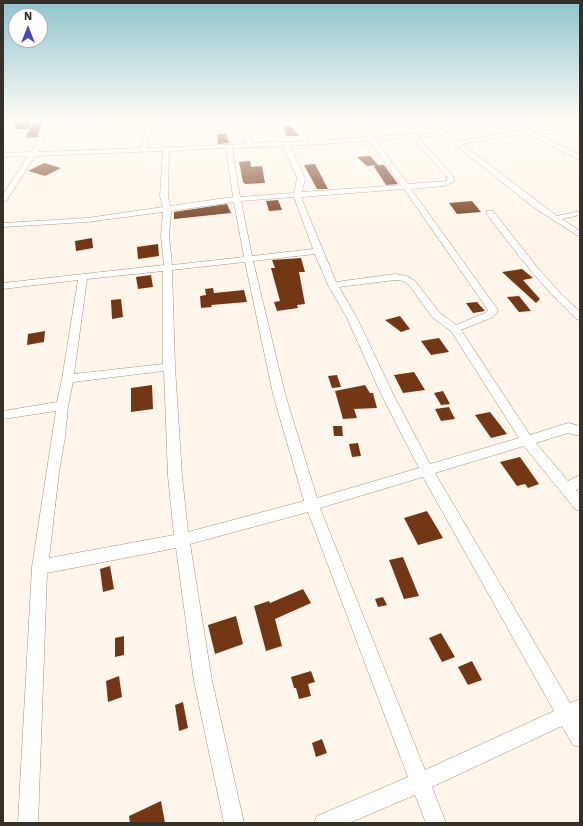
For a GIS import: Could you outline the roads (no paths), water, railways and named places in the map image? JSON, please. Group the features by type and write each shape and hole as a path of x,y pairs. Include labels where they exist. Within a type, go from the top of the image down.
{"street":[{"path":"3,200 31,158"},
{"path":"166,158 164,196 167,208 165,236 168,266 167,294 169,367 175,476 182,540 203,681 214,738 234,823"},
{"path":"231,158 248,258 279,394 312,505 419,783 436,823"},
{"path":"292,158 301,178 301,184 297,196 318,251 333,285 352,318 387,394 427,471 573,711 580,738"},
{"path":"385,158 493,310 493,312 489,315 456,329"},
{"path":"3,225 86,220 237,199 297,196 444,184 450,182 452,179 433,158"},
{"path":"475,158 536,205 580,235"},
{"path":"490,213 534,269 558,296 580,317"},
{"path":"557,218 580,213"},
{"path":"3,286 168,266 318,251"},
{"path":"28,823 40,567 46,516 59,437 62,406 68,379 83,276"},
{"path":"333,285 395,277 407,279 412,283 428,302 436,315 456,329 527,441 580,505"},
{"path":"68,379 169,367"},
{"path":"3,415 62,406"},
{"path":"40,567 182,540 312,505 568,428 580,431"},
{"path":"567,489 580,481"},
{"path":"324,823 419,783 573,711"}]}
